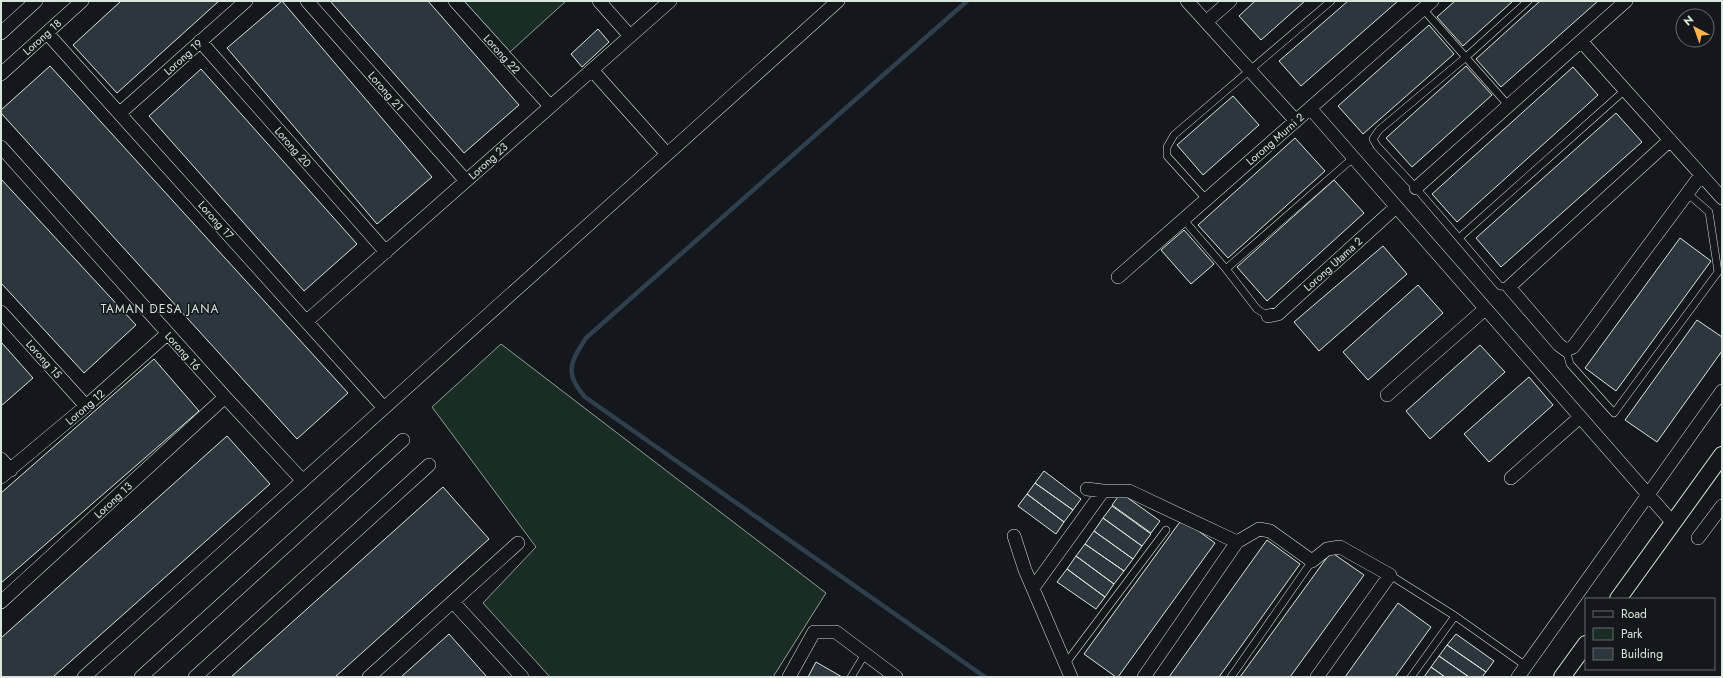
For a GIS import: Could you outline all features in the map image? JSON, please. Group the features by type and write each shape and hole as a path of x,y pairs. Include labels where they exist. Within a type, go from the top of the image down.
{"street":[{"path":"1,33 36,1"},
{"name":"Lorong 18","path":"1,74 82,1"},
{"name":"Lorong 19","path":"120,113 246,1"},
{"name":"Lorong 21","path":"307,1 466,181"},
{"name":"Lorong 22","path":"455,1 550,106"},
{"path":"599,1 630,36"},
{"name":"Lorong 23","path":"307,321 670,1"},
{"path":"84,677 838,1"},
{"path":"1187,1 1296,121"},
{"path":"1206,22 1230,1"},
{"path":"1416,188 1626,1"},
{"name":"Lorong Murni 2","path":"1118,277 1427,5"},
{"name":"Lorong 17","path":"47,33 384,408"},
{"name":"Lorong 20","path":"200,41 386,252"},
{"path":"1581,41 1722,198"},
{"path":"592,70 667,154"},
{"path":"1310,108 1673,523"},
{"path":"1670,140 1509,287 1559,345 1566,350 1573,348 1701,175"},
{"name":"Lorong 16","path":"1,147 167,334 302,480"},
{"name":"Lorong Utama 2","path":"1268,316 1278,314 1396,207"},
{"path":"1387,395 1485,309"},
{"name":"Lorong 15","path":"1,312 86,406"},
{"name":"Lorong 12","path":"6,474 167,334"},
{"path":"1518,677 1722,392"},
{"name":"Lorong 13","path":"1,602 225,397"},
{"path":"1511,478 1580,417"},
{"path":"141,677 403,440"},
{"path":"1619,598 1722,455"},
{"path":"1,459 6,474"},
{"path":"195,677 429,465"},
{"path":"1087,489 1103,491 1129,491 1237,542"},
{"path":"1033,588 1103,491"},
{"path":"1698,538 1722,506"},
{"path":"1144,677 1237,542 1259,529 1270,531 1312,561 1327,549 1340,547 1390,575 1317,677"},
{"path":"1014,536 1025,570 1071,677"},
{"path":"369,677 518,543"},
{"path":"453,602 522,677"},
{"path":"789,677 814,632 836,632 896,677"},
{"path":"1562,677 1585,645"}],"lane":[{"path":"1206,199 1167,156 1167,147 1174,135 1331,1"},
{"path":"1509,287 1500,286 1460,238 1377,146 1373,139 1379,130 1466,57 1528,1"},
{"path":"1427,5 1466,57 1508,105"},
{"path":"1460,238 1625,90"},
{"path":"1226,269 1353,158"},
{"path":"1566,350 1570,364 1614,413 1718,272 1709,212 1688,193"},
{"path":"1184,219 1226,269 1257,310 1268,316"},
{"path":"1066,663 1166,530"},
{"path":"1231,677 1312,561"},
{"path":"1390,575 1455,616 1526,666"},
{"path":"1411,677 1455,616"},
{"path":"851,677 865,654"}],"green space":[{"path":"464,1 566,1 510,52"},
{"path":"501,344 826,593 773,677 550,677 483,603 536,547 432,407"}],"building":[{"path":"121,1 219,1 117,93 73,45"},
{"path":"282,1 432,177 377,224 227,48"},
{"path":"330,1 428,1 519,105 464,153"},
{"path":"1255,1 1305,1 1261,40 1239,16"},
{"path":"1348,1 1398,1 1301,86 1279,61"},
{"path":"1455,1 1513,1 1463,46 1437,17"},
{"path":"1540,1 1598,1 1501,87 1476,59"},
{"path":"1429,25 1454,54 1363,134 1338,106"},
{"path":"598,29 609,42 582,67 571,54"},
{"path":"50,66 348,393 297,439 1,113 1,110"},
{"path":"1466,66 1492,95 1412,167 1386,138"},
{"path":"1573,67 1598,95 1457,222 1432,194"},
{"path":"201,69 357,244 304,291 149,116"},
{"path":"1233,96 1259,125 1203,175 1177,145"},
{"path":"1616,113 1642,142 1501,267 1476,238"},
{"path":"1295,138 1325,171 1228,258 1198,225"},
{"path":"1,179 136,325 84,373 1,283"},
{"path":"1334,180 1364,213 1267,301 1237,267"},
{"path":"1184,230 1214,264 1191,284 1161,250"},
{"path":"1680,238 1711,261 1616,391 1585,368"},
{"path":"1383,246 1407,274 1319,351 1294,322"},
{"path":"1418,285 1443,313 1368,380 1343,352"},
{"path":"1697,320 1722,337 1722,351 1657,442 1625,420"},
{"path":"1,342 33,378 1,406"},
{"path":"1480,345 1505,372 1430,439 1406,411"},
{"path":"154,359 199,411 1,583 1,493"},
{"path":"1529,377 1553,405 1489,462 1464,434"},
{"path":"227,436 270,484 53,677 1,677 1,638"},
{"path":"1044,471 1081,499 1073,510 1035,483"},
{"path":"1035,483 1073,510 1064,522 1027,494"},
{"path":"443,487 489,539 335,677 231,677"},
{"path":"1121,493 1160,521 1151,533 1112,505"},
{"path":"1027,494 1064,522 1056,534 1018,506"},
{"path":"1112,506 1151,534 1142,546 1103,518"},
{"path":"1103,518 1142,546 1133,559 1094,531"},
{"path":"1182,519 1215,543 1118,677 1116,677 1084,654"},
{"path":"1094,531 1133,559 1124,571 1085,544"},
{"path":"1267,540 1300,564 1219,677 1169,677"},
{"path":"1085,544 1124,571 1114,584 1076,556"},
{"path":"1331,552 1364,575 1290,677 1240,677"},
{"path":"1076,556 1114,584 1105,597 1067,569"},
{"path":"1067,569 1105,597 1096,609 1057,582"},
{"path":"1398,603 1431,627 1395,677 1345,677"},
{"path":"449,634 487,677 401,677"},
{"path":"1456,634 1494,661 1486,672 1447,645"},
{"path":"1447,645 1486,672 1482,677 1469,677 1439,656"},
{"path":"1439,656 1469,677 1445,677 1431,667"},
{"path":"816,662 842,677 808,677"},
{"path":"1431,667 1445,677 1424,677"}],"waterway":[{"path":"967,1 586,338 573,361 572,374 578,389 585,397 985,677"}],"district":[{"name":"TAMAN DESA JANA","path":"160,309"}]}
